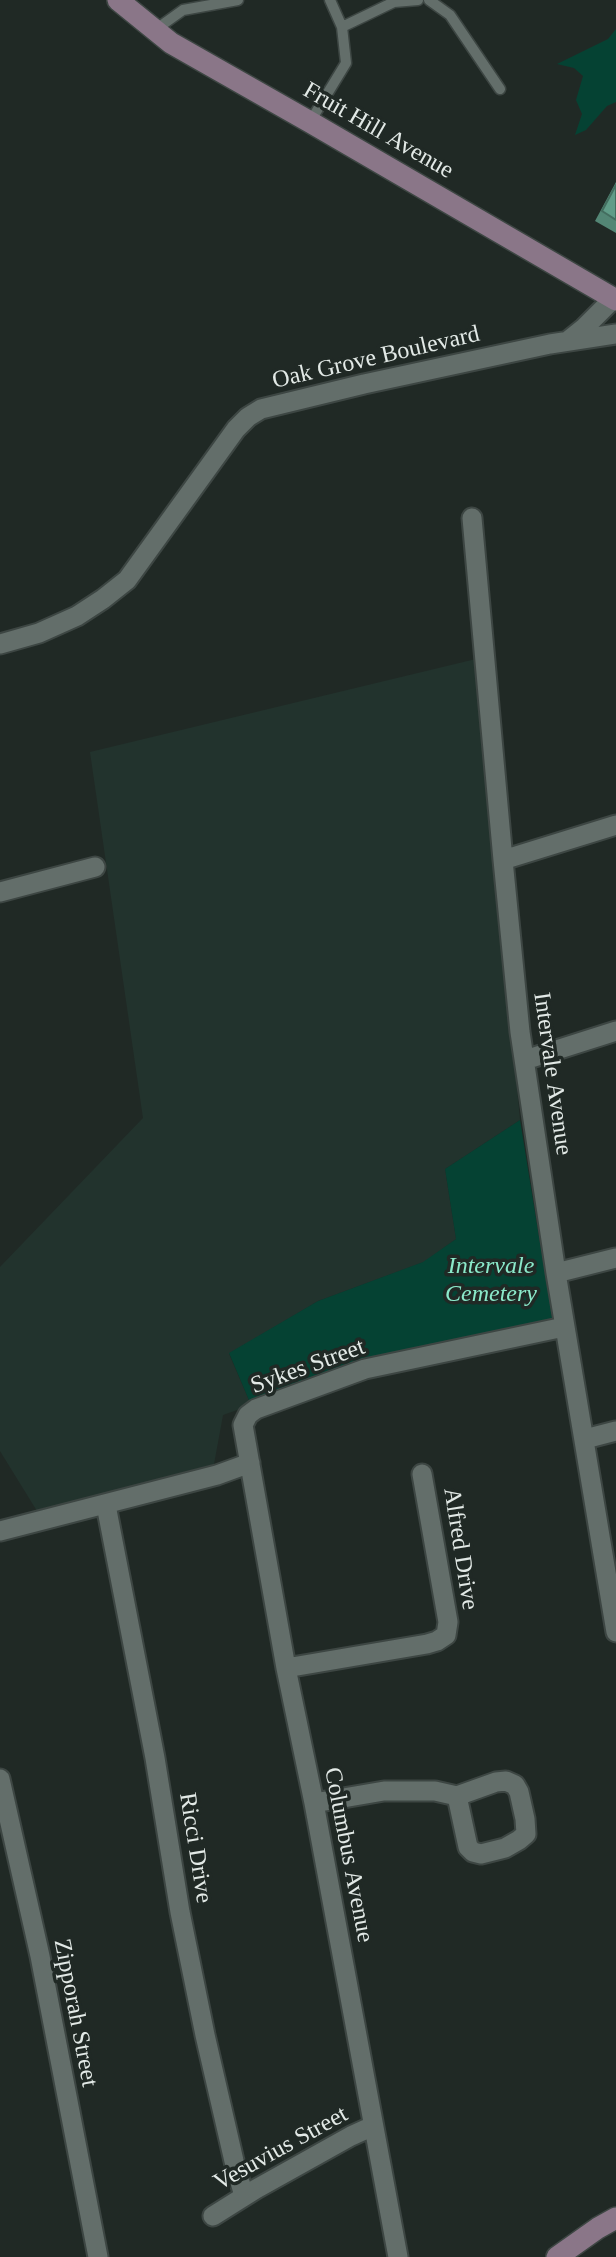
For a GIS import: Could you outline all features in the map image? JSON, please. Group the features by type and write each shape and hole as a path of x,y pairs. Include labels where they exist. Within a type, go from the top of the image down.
{"main road":[{"name":"Fruit Hill Avenue","path":"118,0 171,43 614,299"},
{"path":"557,2257 616,2218"}],"street":[{"name":"Oak Grove Boulevard","path":"568,341 614,299"},
{"name":"Oak Grove Boulevard","path":"0,644 39,633 77,616 127,580 236,429 261,409 364,384 568,341 616,334"},
{"name":"Intervale Avenue","path":"472,518 503,860 525,1060 564,1327 616,1632"},
{"path":"503,860 616,825"},
{"path":"0,892 95,867"},
{"path":"525,1060 616,1031"},
{"path":"556,1273 616,1258"},
{"name":"Sykes Street","path":"250,1463 243,1425 248,1415 256,1409 365,1369 564,1327"},
{"path":"585,1439 616,1431"},
{"path":"0,1531 217,1475 250,1463"},
{"name":"Columbus Avenue","path":"250,1463 286,1668 314,1803 398,2257"},
{"name":"Alfred Drive","path":"286,1668 426,1644 438,1641 446,1635 448,1622 422,1474"},
{"name":"Ricci Drive","path":"106,1505 155,1758 180,1912 205,2035 244,2196"},
{"name":"Zipporah Street","path":"0,1779 40,1956 98,2257"},
{"path":"314,1803 384,1791 435,1791 457,1796"},
{"name":"Vesuvius Street","path":"213,2216 244,2196 373,2126"}],"lane":[{"path":"154,30 183,10 238,0"},
{"path":"310,122 345,64 342,27 330,0"},
{"path":"342,27 394,2 418,0"},
{"path":"429,0 450,15 500,89"}],"shaded area":[{"path":"476,659 520,1120 445,1169 456,1239 424,1262 318,1301 229,1354 251,1405 223,1415 214,1464 37,1511 0,1451 0,1267 143,1118 90,752"}],"green space":[{"path":"616,29 616,102 607,106 586,130 575,135 582,114 576,100 583,76 574,68 557,64 608,39"},
{"name":"Intervale Cemetery","path":"520,1120 553,1323 251,1405 229,1353 318,1301 423,1262 456,1239 445,1169"}],"building":[{"path":"616,185 616,220 602,211"}]}
